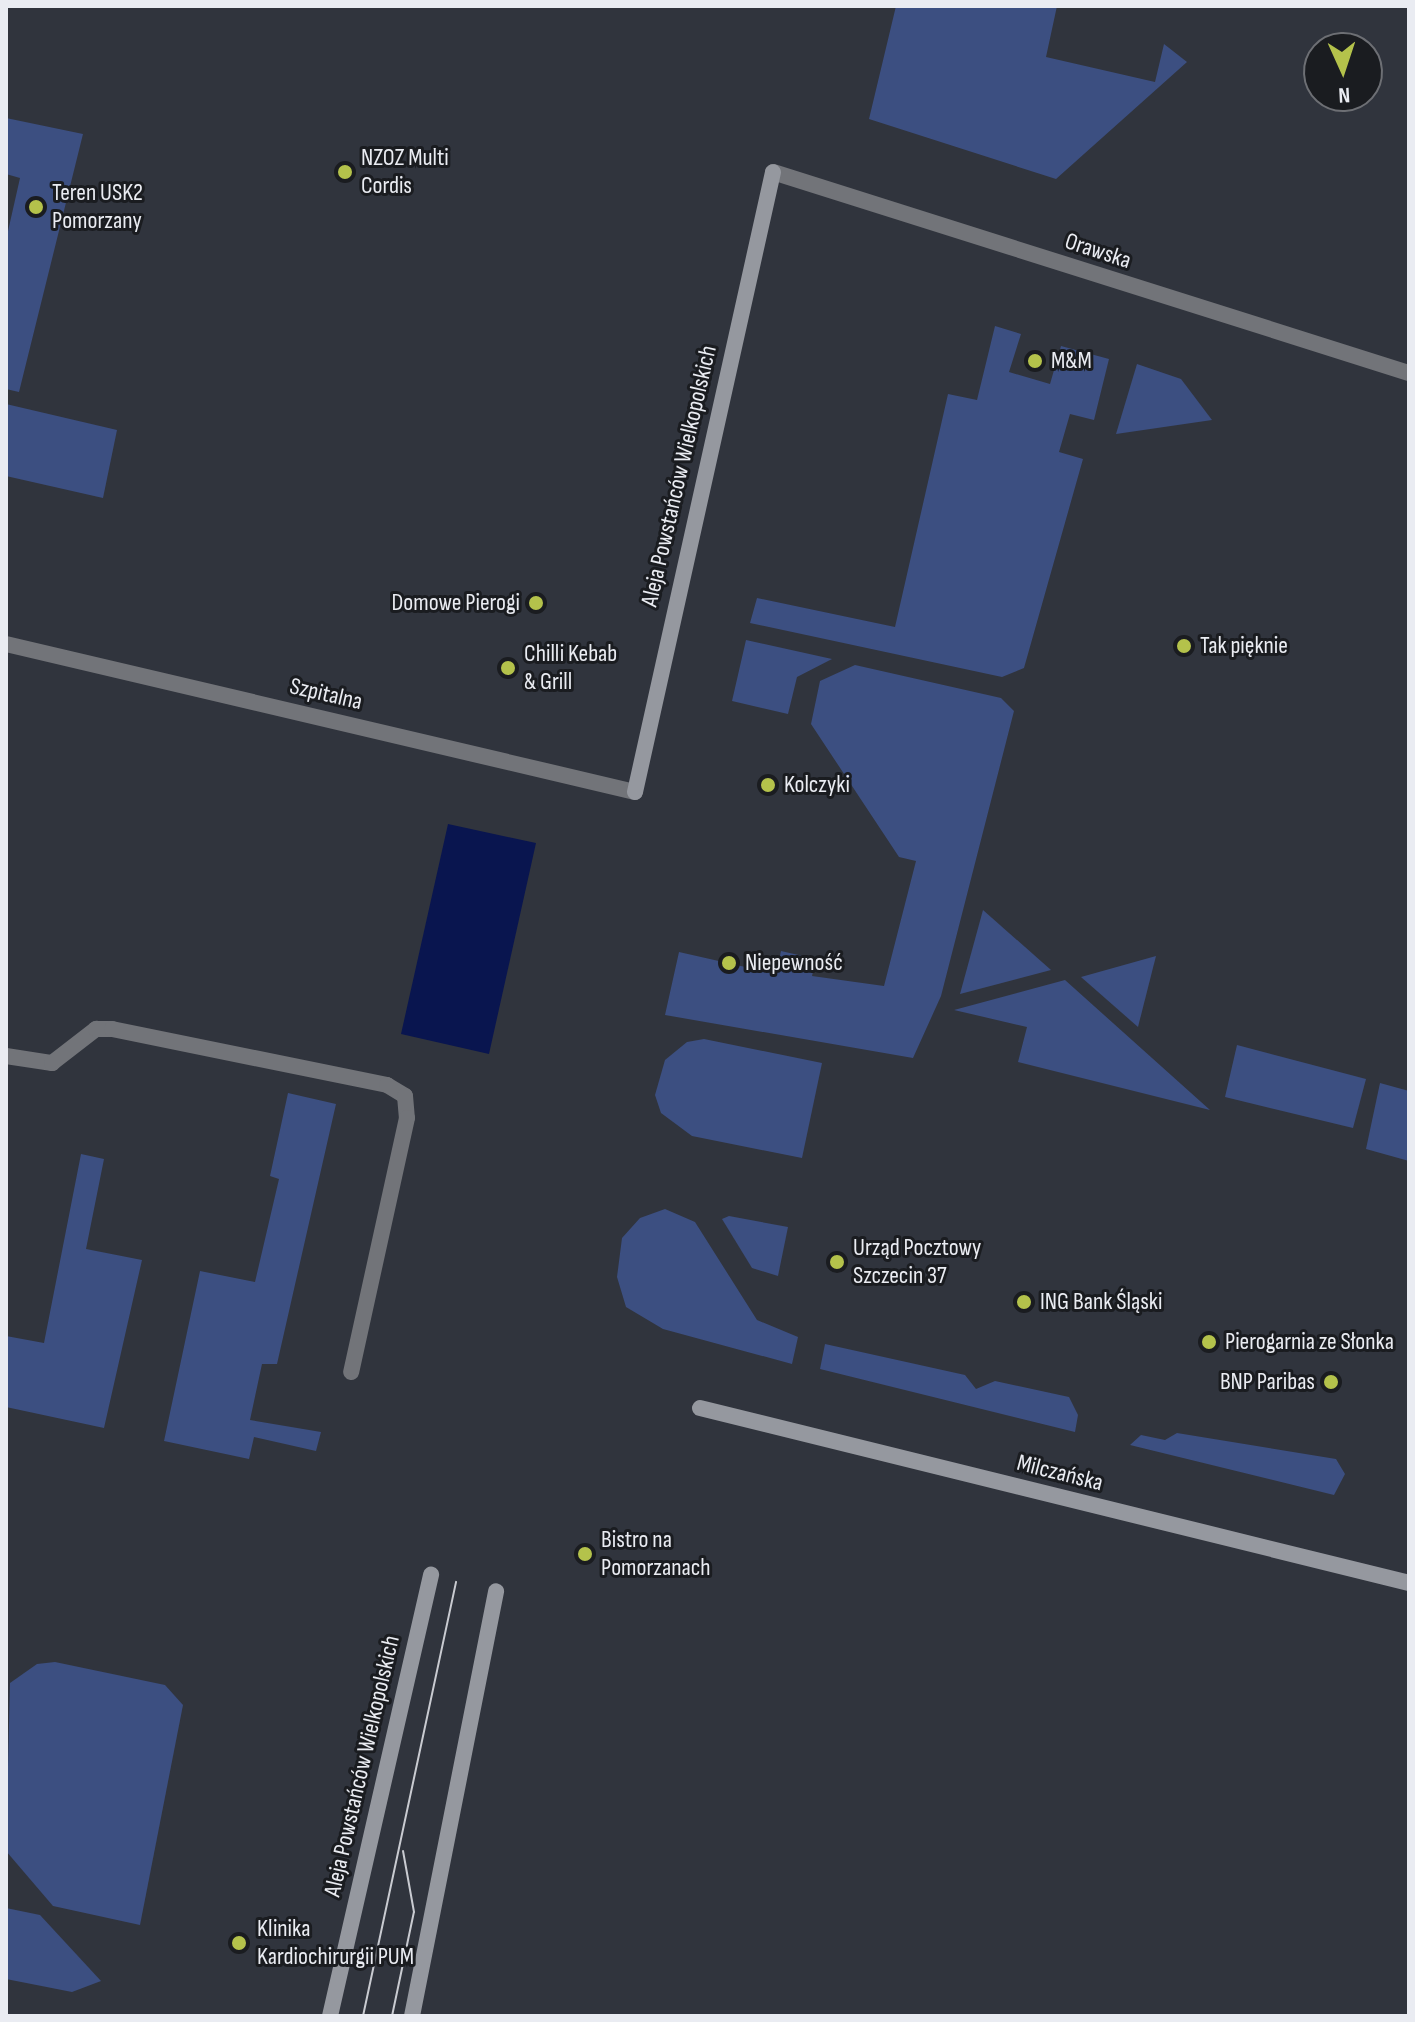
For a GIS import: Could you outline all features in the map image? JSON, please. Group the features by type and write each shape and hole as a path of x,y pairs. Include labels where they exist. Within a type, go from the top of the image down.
{"street":[{"name":"Orawska","path":"773,172 1409,373"},
{"name":"Aleja Powstańców Wielkopolskich","path":"635,792 773,172"},
{"name":"Szpitalna","path":"6,644 635,792"},
{"path":"6,1056 52,1063 96,1029 112,1029 387,1085 405,1096 407,1118 351,1372"},
{"name":"Milczańska","path":"700,1408 1409,1583"},
{"name":"Aleja Powstańców Wielkopolskich","path":"330,2016 431,1574"},
{"path":"412,2016 496,1591"}],"shaded area":[{"path":"896,6 1057,6 1046,57 1155,82 1164,44 1187,62 1056,179 869,119"},
{"path":"6,118 83,134 19,392 6,389 6,240 20,178 6,174"},
{"path":"995,326 1021,334 1009,372 1050,384 1061,346 1109,359 1094,420 1070,414 1059,452 1083,459 1024,668 1002,677 750,623 757,598 895,627 948,394 977,400"},
{"path":"1137,364 1181,379 1212,420 1116,434"},
{"path":"6,404 117,430 103,498 6,476"},
{"path":"746,640 832,659 797,677 788,714 732,701"},
{"path":"855,665 1001,698 1014,711 941,996 913,1058 665,1015 679,952 776,974 781,951 816,959 812,976 884,986 916,861 899,857 811,724 820,681"},
{"path":"448,824 536,843 489,1054 401,1034"},
{"path":"983,910 1051,970 960,994"},
{"path":"1156,956 1138,1027 1081,977"},
{"path":"1065,980 1210,1110 1018,1062 1027,1027 954,1010"},
{"path":"704,1039 822,1063 802,1158 692,1136 661,1113 655,1095 665,1060 687,1042"},
{"path":"1237,1045 1366,1079 1353,1128 1225,1097"},
{"path":"1380,1083 1409,1091 1409,1161 1366,1149"},
{"path":"288,1093 336,1104 277,1364 262,1364 250,1420 321,1432 316,1451 254,1437 249,1459 164,1441 200,1271 255,1282 279,1179 270,1176"},
{"path":"81,1154 104,1159 86,1249 142,1260 104,1428 6,1407 6,1336 44,1343"},
{"path":"665,1209 695,1222 757,1320 798,1337 792,1364 663,1329 626,1307 617,1277 622,1238 640,1218"},
{"path":"729,1216 788,1227 778,1276 752,1268 722,1219"},
{"path":"825,1344 965,1375 976,1389 995,1381 1069,1397 1078,1415 1075,1432 820,1369"},
{"path":"1177,1433 1336,1459 1345,1474 1334,1495 1130,1445 1141,1435 1165,1440"},
{"path":"55,1662 165,1685 183,1705 140,1925 53,1906 6,1851 10,1683 37,1664"},
{"path":"6,1908 40,1915 101,1981 72,1992 6,1979"}],"tram line":[{"path":"363,2016 456,1582"},
{"path":"392,2016 414,1912 403,1851"}],"place":[{"name":"NZOZ Multi Cordis","path":"345,172"},
{"name":"Teren USK2 Pomorzany","path":"36,207"},
{"name":"M&M","path":"1035,361"},
{"name":"Domowe Pierogi","path":"536,603"},
{"name":"Tak pięknie","path":"1184,646"},
{"name":"Chilli Kebab & Grill","path":"508,668"},
{"name":"Kolczyki","path":"768,785"},
{"name":"Niepewność","path":"729,963"},
{"name":"Urząd Pocztowy Szczecin 37","path":"837,1262"},
{"name":"ING Bank Śląski","path":"1024,1302"},
{"name":"Pierogarnia ze Słonka","path":"1209,1342"},
{"name":"BNP Paribas","path":"1331,1382"},
{"name":"Bistro na Pomorzanach","path":"585,1554"},
{"name":"Klinika Kardiochirurgii PUM","path":"239,1943"}]}
